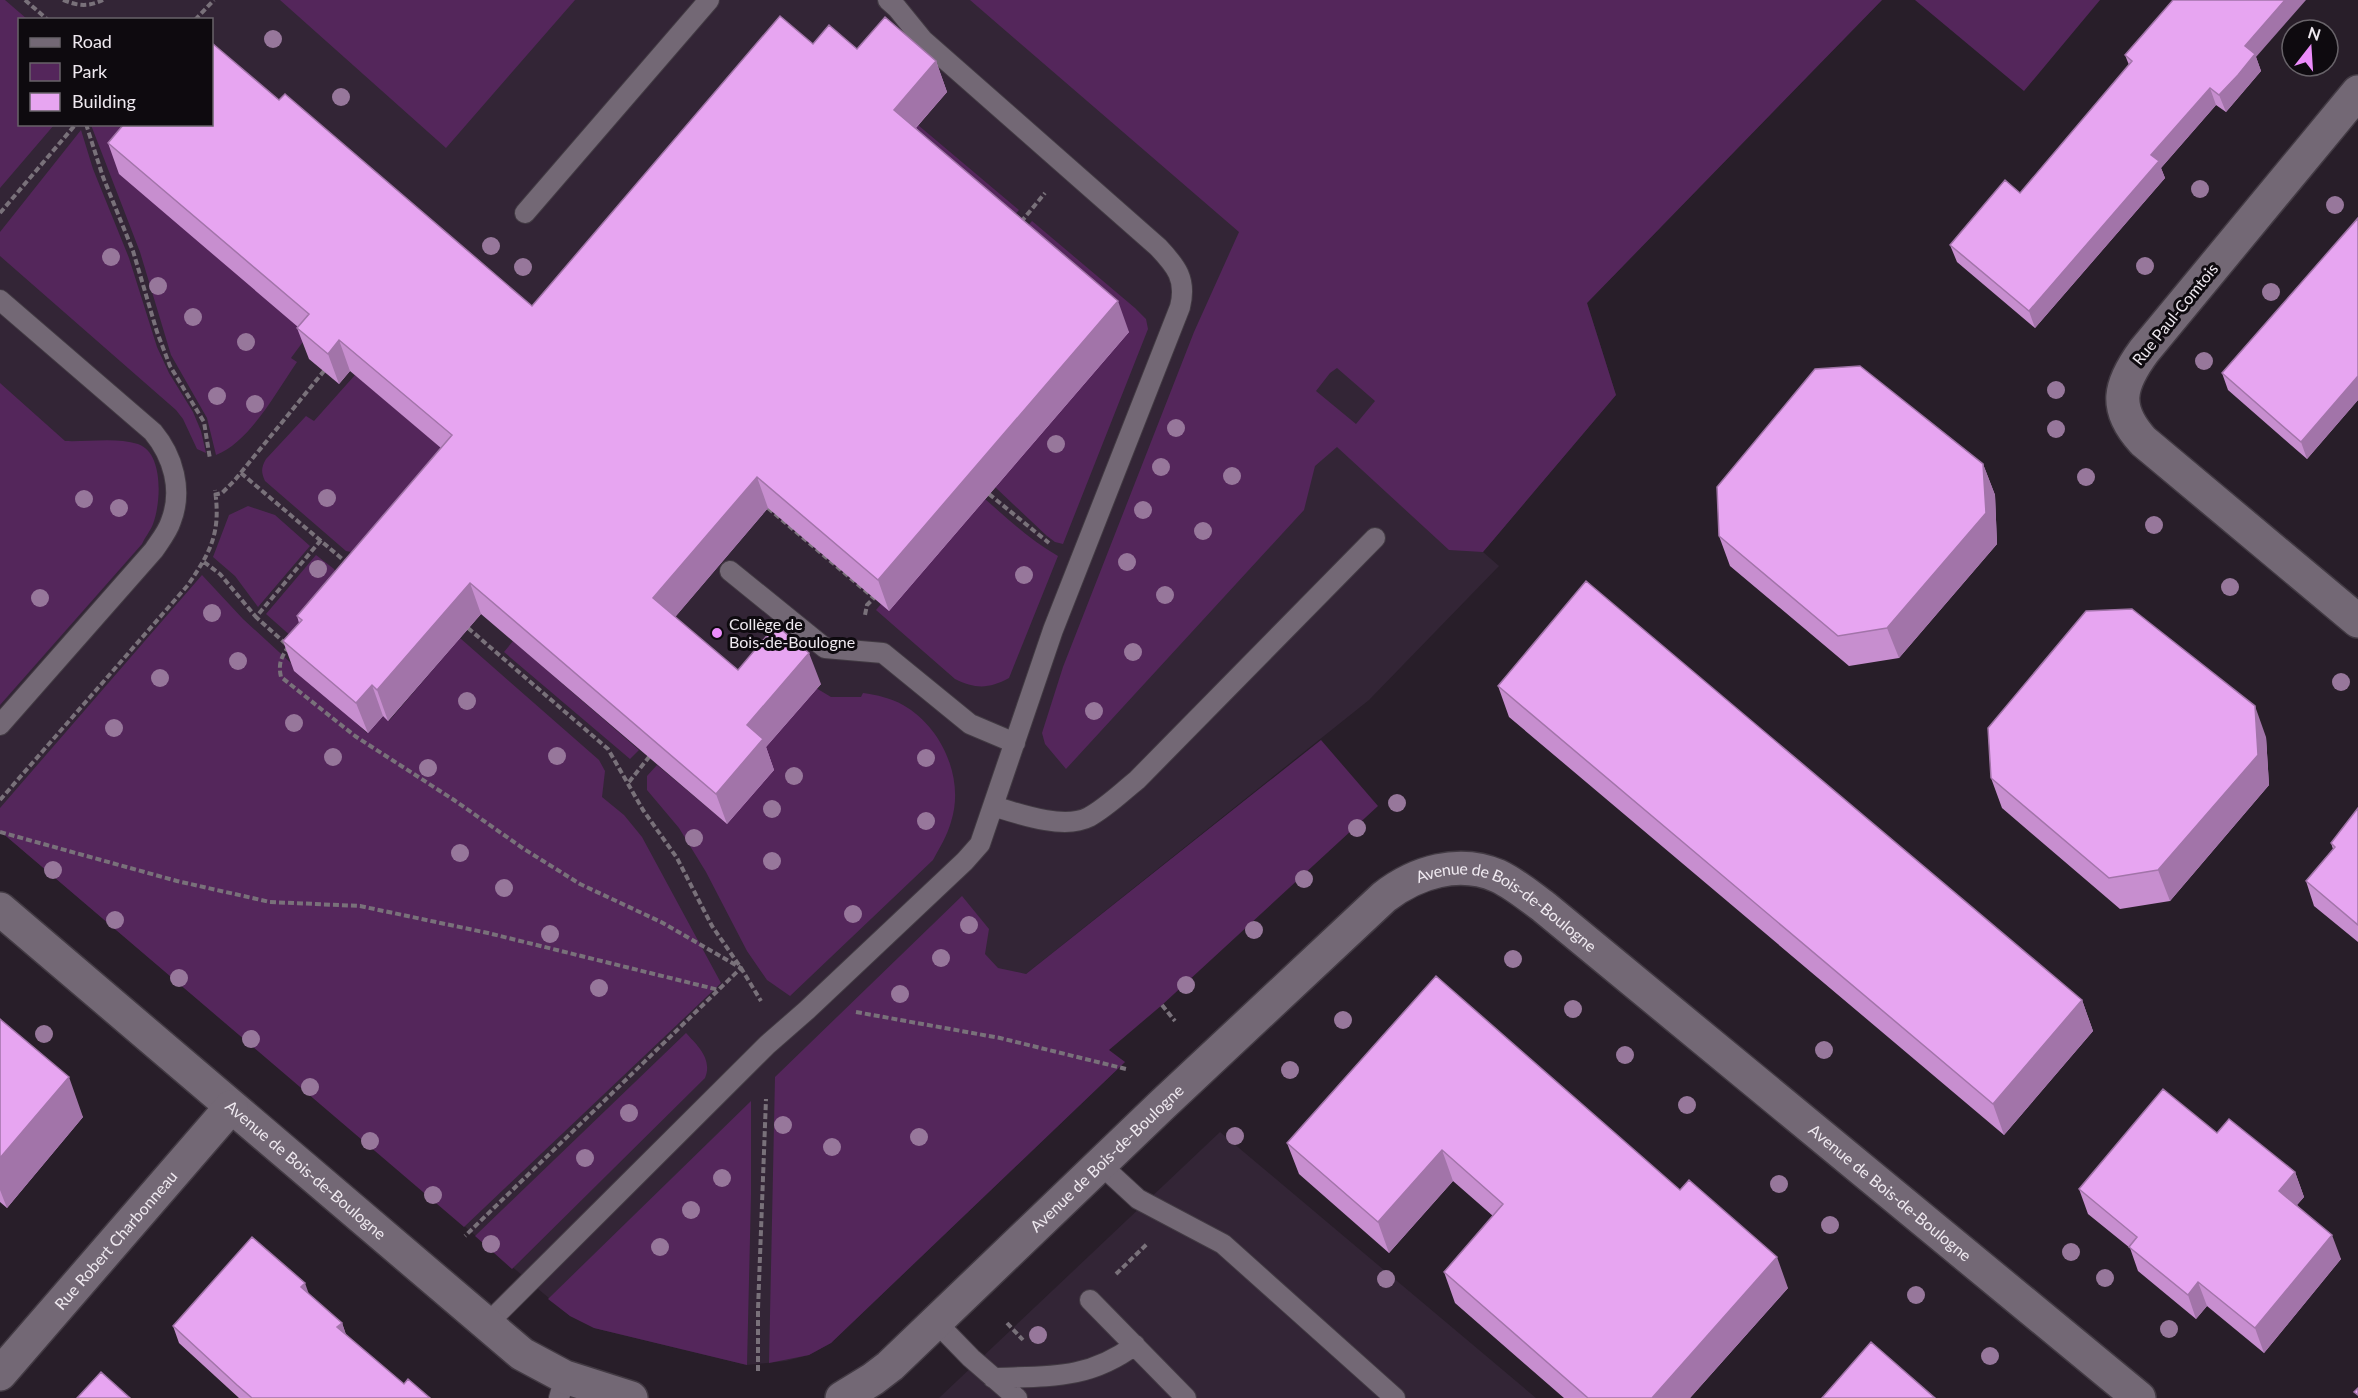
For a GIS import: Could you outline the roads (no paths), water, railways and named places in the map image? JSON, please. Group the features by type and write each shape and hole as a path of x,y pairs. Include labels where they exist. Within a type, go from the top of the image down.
{"street":[{"name":"Rue Paul-Comtois","path":"2358,92 2144,351 2129,371 2122,396 2128,421 2143,441 2358,621"},
{"name":"Avenue de Bois-de-Boulogne","path":"842,1398 882,1373 1100,1164 1398,886 1413,878 1446,869 1480,871 1511,884 1544,908 2139,1398"},
{"name":"Avenue de Bois-de-Boulogne","path":"0,909 562,1388 631,1398"},
{"name":"Rue Robert Charbonneau","path":"0,1374 231,1107"}],"lane":[{"path":"525,213 709,0"},
{"path":"486,1325 760,1052 965,861 980,844 1053,630 1184,294 1175,265 1158,247 923,40 888,0"},
{"path":"0,300 153,432 165,447 172,464 176,494 172,521 154,550 0,725"},
{"path":"993,807 1034,818 1060,821 1087,818 1107,805 1137,780 1375,538"},
{"path":"730,570 825,648 883,653 970,724 1015,743"},
{"path":"1100,1164 1138,1199 1223,1244 1395,1398"},
{"path":"1090,1300 1186,1398"},
{"path":"935,1321 993,1378 1017,1398"},
{"path":"993,1378 1077,1374 1105,1364 1135,1346"}],"place":[{"name":"Collège de Bois-de-Boulogne","path":"717,633"}]}
